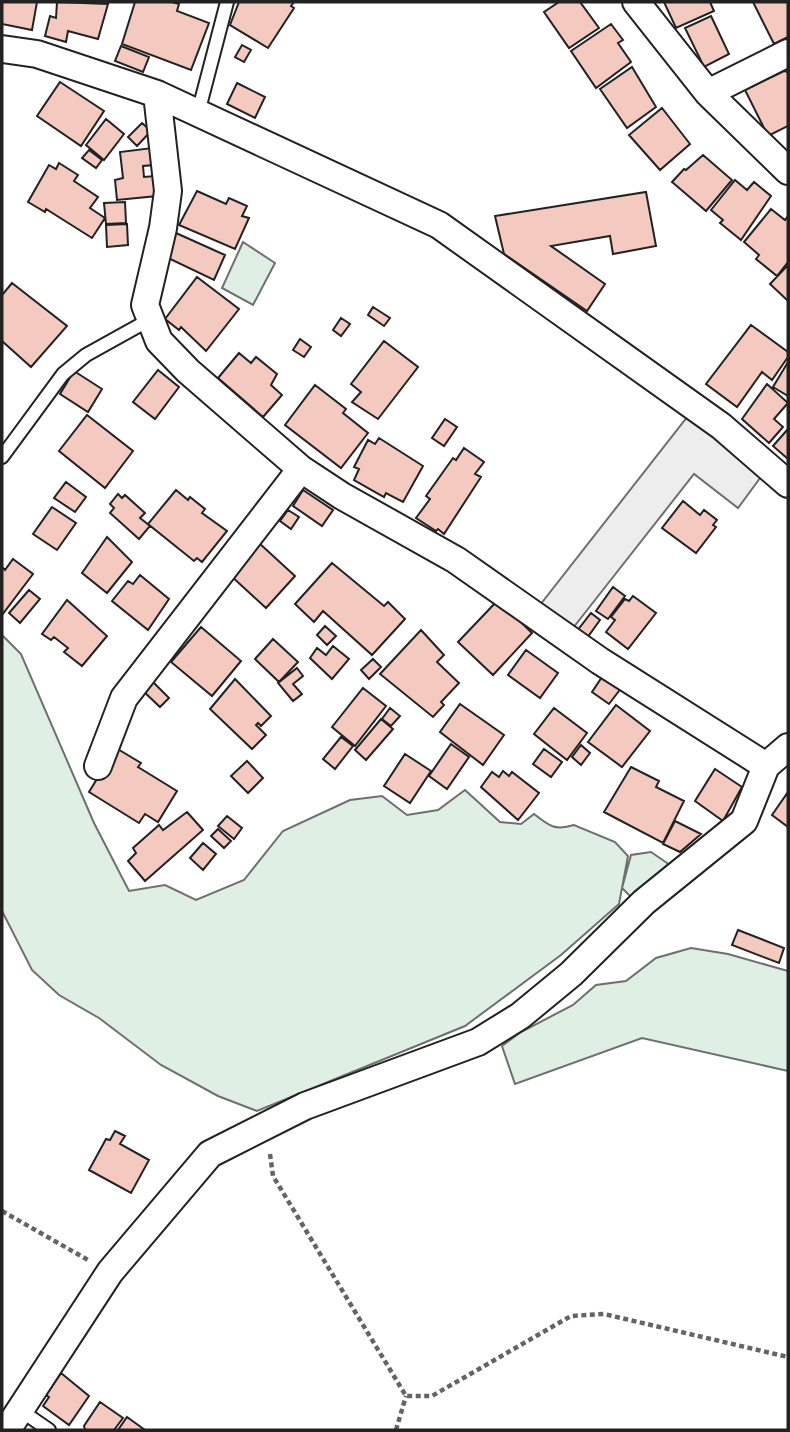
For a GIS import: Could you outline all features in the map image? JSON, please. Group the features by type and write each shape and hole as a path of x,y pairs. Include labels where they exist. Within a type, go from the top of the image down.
{"street":[{"path":"636,2 708,93 788,171"},
{"path":"2,48 37,54 156,94 439,225 721,426 788,484"},
{"path":"708,93 788,53"},
{"path":"156,94 168,191 163,228 145,305 159,341 188,371 301,469 456,560 600,661 766,766"},
{"path":"97,766 124,698 301,469"},
{"path":"13,1420 110,1272 210,1154 318,1101 478,1042 520,1016 571,974 644,902 744,821 766,766 788,747"}],"lane":[{"path":"198,113 227,2"},
{"path":"2,457 63,374 86,355 149,320"},
{"path":"13,1420 49,1430"}],"path":[{"path":"268,1125 273,1176 406,1396 396,1430"},
{"path":"2,1211 110,1272"},
{"path":"406,1396 432,1396 572,1315 604,1314 788,1357"}],"green space":[{"path":"243,242 275,263 253,305 222,288"},
{"path":"2,635 21,654 94,823 129,891 165,885 196,900 244,880 283,831 350,800 382,796 407,815 438,810 465,790 500,822 521,824 534,814 552,826 562,828 574,825 615,842 628,856 619,904 561,955 465,1026 257,1111 218,1096 161,1065 99,1018 59,995 32,970 2,911"},
{"path":"651,852 670,865 632,898 622,888 631,855"},
{"path":"691,948 728,954 788,971 788,1071 642,1038 515,1084 502,1046 521,1032 573,1005 596,985 626,981 656,958"}],"shaded area":[{"path":"688,416 763,474 738,508 694,474 573,628 540,605"}],"building":[{"path":"2,2 37,2 32,30 2,24"},
{"path":"57,2 108,4 98,39 68,31 66,42 45,36 50,16 56,18"},
{"path":"135,2 172,2 179,4 177,11 209,23 191,70 122,44"},
{"path":"239,2 294,2 291,6 294,8 268,48 230,25"},
{"path":"559,2 580,2 599,28 569,48 544,12"},
{"path":"664,2 710,2 714,11 676,28"},
{"path":"753,2 788,2 788,37 774,44"},
{"path":"711,16 729,54 704,67 685,28"},
{"path":"611,24 623,40 618,43 631,62 596,88 571,51"},
{"path":"242,45 251,50 244,62 235,57"},
{"path":"121,46 149,57 143,72 115,61"},
{"path":"632,67 656,107 627,128 600,89"},
{"path":"784,71 788,72 788,126 768,136 745,90"},
{"path":"60,82 104,111 81,146 37,116"},
{"path":"237,83 265,97 255,118 227,104"},
{"path":"662,108 690,144 660,170 629,135"},
{"path":"106,119 124,134 104,160 86,145"},
{"path":"142,123 151,131 137,146 128,137"},
{"path":"152,148 154,165 143,166 144,177 155,176 157,196 117,200 115,180 123,178 120,152"},
{"path":"89,150 102,160 96,168 82,158"},
{"path":"703,155 732,180 706,211 672,182"},
{"path":"59,163 78,175 74,181 98,197 90,208 105,218 92,238 46,209 45,212 28,202 49,165 56,169"},
{"path":"735,180 747,190 754,182 771,196 741,240 720,223 723,220 711,210"},
{"path":"197,191 226,204 229,198 247,206 242,216 249,218 235,249 179,225"},
{"path":"646,192 656,246 613,254 610,236 551,246 605,284 587,311 504,254 495,216"},
{"path":"125,202 126,223 106,224 104,203"},
{"path":"771,209 785,220 788,216 788,262 777,276 756,259 759,255 744,242"},
{"path":"127,224 128,245 107,247 106,225"},
{"path":"176,233 225,255 214,280 166,257"},
{"path":"788,265 788,301 770,284"},
{"path":"197,277 239,309 206,351 181,327 179,330 165,319"},
{"path":"12,283 67,326 31,367 2,341 2,295"},
{"path":"373,307 390,318 384,326 368,315"},
{"path":"341,318 350,324 341,336 333,330"},
{"path":"751,325 788,352 788,357 772,380 762,372 737,407 706,384"},
{"path":"300,339 311,347 304,357 293,350"},
{"path":"384,341 418,367 378,419 352,402 361,392 351,384"},
{"path":"239,353 251,363 256,357 277,374 271,385 282,395 263,417 218,378"},
{"path":"788,362 788,396 773,387"},
{"path":"158,370 179,387 155,419 133,402"},
{"path":"74,371 102,389 88,412 60,394"},
{"path":"767,384 788,403 774,419 783,427 769,443 742,419"},
{"path":"315,385 346,409 343,413 368,433 341,468 285,425"},
{"path":"87,415 133,451 105,488 59,451"},
{"path":"445,419 457,427 444,446 432,438"},
{"path":"788,429 788,459 773,446"},
{"path":"379,438 423,466 403,502 386,493 384,497 354,480 359,469 354,467 368,440 375,444"},
{"path":"464,448 484,462 475,474 481,477 444,534 416,518 430,499 426,496 453,458 456,460"},
{"path":"66,482 86,497 75,512 54,498"},
{"path":"176,490 205,509 202,513 227,531 202,562 197,558 194,561 148,524"},
{"path":"303,490 333,510 322,526 293,506"},
{"path":"118,494 122,498 125,495 145,513 140,518 150,526 139,539 110,513 114,508 110,504"},
{"path":"683,501 700,515 704,510 717,520 713,525 716,527 696,553 662,528"},
{"path":"52,507 76,523 57,550 33,534"},
{"path":"288,510 299,517 291,529 280,521"},
{"path":"107,537 132,562 107,593 82,573"},
{"path":"259,543 295,576 266,608 230,575"},
{"path":"13,559 33,574 2,615 2,567 5,570"},
{"path":"332,563 384,606 388,602 405,619 372,655 323,611 314,622 295,604"},
{"path":"140,575 169,599 148,630 112,601 128,581 133,584"},
{"path":"613,587 625,596 608,619 596,611"},
{"path":"29,590 40,599 20,623 9,613"},
{"path":"633,596 656,613 628,649 606,632 615,620 611,617 625,599 629,601"},
{"path":"67,600 107,636 82,666 64,652 68,648 54,637 51,640 42,634"},
{"path":"498,600 532,633 493,675 458,642"},
{"path":"591,613 600,620 587,638 577,631"},
{"path":"325,626 336,636 327,645 317,635"},
{"path":"201,627 241,661 212,696 171,662"},
{"path":"421,630 444,655 437,662 459,683 441,702 444,705 433,717 380,674"},
{"path":"273,639 298,662 279,682 255,659"},
{"path":"333,646 349,659 332,679 310,658 317,648 326,655"},
{"path":"526,650 558,673 540,698 508,675"},
{"path":"373,659 381,667 369,679 361,670"},
{"path":"297,668 303,676 293,684 302,694 293,701 278,683"},
{"path":"604,674 622,687 609,704 592,692"},
{"path":"235,679 271,716 261,726 258,723 256,725 266,735 252,749 210,709"},
{"path":"151,680 169,698 160,707 141,689"},
{"path":"363,688 386,706 355,746 332,727"},
{"path":"460,704 504,735 483,765 440,732"},
{"path":"616,705 650,731 622,767 588,742"},
{"path":"390,708 400,716 391,726 382,719"},
{"path":"554,708 587,733 567,760 534,734"},
{"path":"381,719 393,729 366,760 355,750"},
{"path":"341,737 353,746 335,769 323,759"},
{"path":"451,744 469,757 447,789 429,776"},
{"path":"581,745 590,753 581,765 572,757"},
{"path":"116,748 141,763 138,767 177,791 158,822 145,814 139,823 89,792"},
{"path":"544,749 562,762 551,777 533,764"},
{"path":"405,754 431,771 410,803 384,786"},
{"path":"247,761 263,778 248,793 231,776"},
{"path":"631,767 659,781 656,787 684,801 663,843 604,812"},
{"path":"715,769 742,787 723,821 695,801"},
{"path":"503,771 509,776 512,772 539,793 518,820 481,787 492,772 499,777"},
{"path":"788,792 788,827 772,815"},
{"path":"187,812 203,830 145,881 128,861 136,853 133,848 159,825 163,830"},
{"path":"227,816 242,828 234,839 218,826"},
{"path":"675,821 701,834 680,852 663,844"},
{"path":"218,829 231,841 224,848 211,836"},
{"path":"203,843 216,854 203,870 190,858"},
{"path":"738,930 784,948 779,963 732,945"},
{"path":"115,1131 125,1136 120,1144 149,1160 131,1193 89,1170 106,1139 110,1140"},
{"path":"61,1373 89,1396 69,1425 43,1406 49,1397 46,1395"},
{"path":"100,1402 123,1418 114,1430 85,1430 84,1426"},
{"path":"127,1417 145,1430 118,1430"}]}
